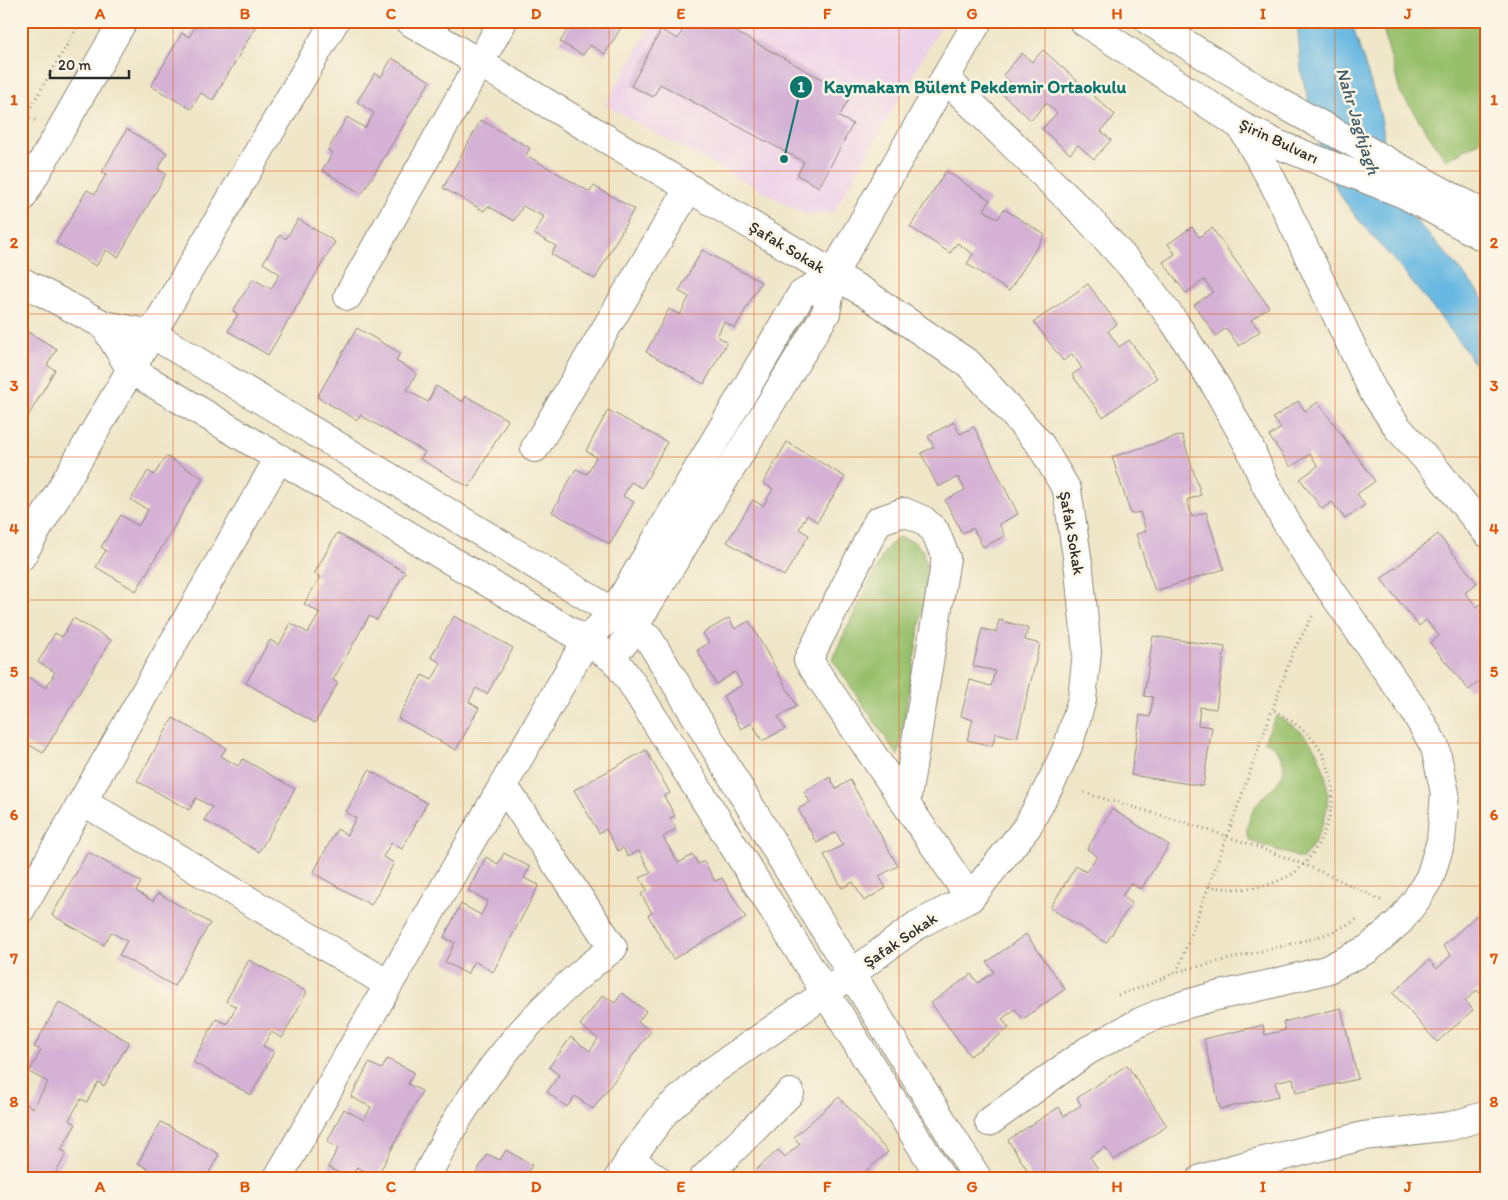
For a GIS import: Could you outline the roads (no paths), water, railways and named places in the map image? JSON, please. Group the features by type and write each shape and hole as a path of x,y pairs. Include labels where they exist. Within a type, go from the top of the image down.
{"street":[{"path":"21,199 123,21"},
{"path":"21,557 335,21"},
{"name":"Şafak Sokak","path":"409,21 833,274 969,364 1040,444 1067,490 1080,570 1087,652 1082,699 1068,746 1053,779 1027,827 970,898 917,924 826,992 708,1074 666,1111 624,1169"},
{"path":"348,296 503,21"},
{"path":"613,658 623,620 826,313 833,274 978,21"},
{"name":"Şirin Bulvarı","path":"1083,21 1241,126 1277,144 1407,184 1487,216"},
{"name":"Şirin Bulvarı","path":"1148,21 1407,184 1487,239"},
{"path":"945,78 1084,214 1142,278 1175,323 1218,388 1285,520 1314,566 1414,710 1435,747 1445,793 1441,841 1430,877 1400,921 1368,949 1326,970 1212,997 1173,1008 1140,1022 1087,1051 989,1122"},
{"path":"1241,126 1273,182 1372,390 1398,428 1437,471 1487,533"},
{"path":"535,448 688,188"},
{"path":"21,282 104,325 152,334 623,620 649,639 851,974 978,1179"},
{"path":"104,325 131,370 613,658 631,682 942,1179"},
{"path":"21,910 279,458"},
{"path":"906,803 946,558 936,531 923,520 904,512 878,521 808,660 970,898"},
{"path":"277,1179 586,641 623,620"},
{"path":"425,1179 465,1106 506,1050 557,994 613,948 503,785"},
{"path":"84,802 388,984"},
{"path":"702,1179 790,1093"},
{"path":"1201,1179 1236,1168 1363,1136 1451,1126 1487,1115"},
{"path":"624,1169 657,1179"}],"water":[{"name":"Nahr Jaghjagh","path":"1297,21 1351,21 1379,109 1383,129 1384,169 1403,209 1458,267 1487,303 1487,382 1456,337 1399,266 1357,218 1338,192 1321,152 1301,71"}],"place":[{"name":"Kaymakam Bülent Pekdemir Ortaokulu","path":"784,159"}]}
